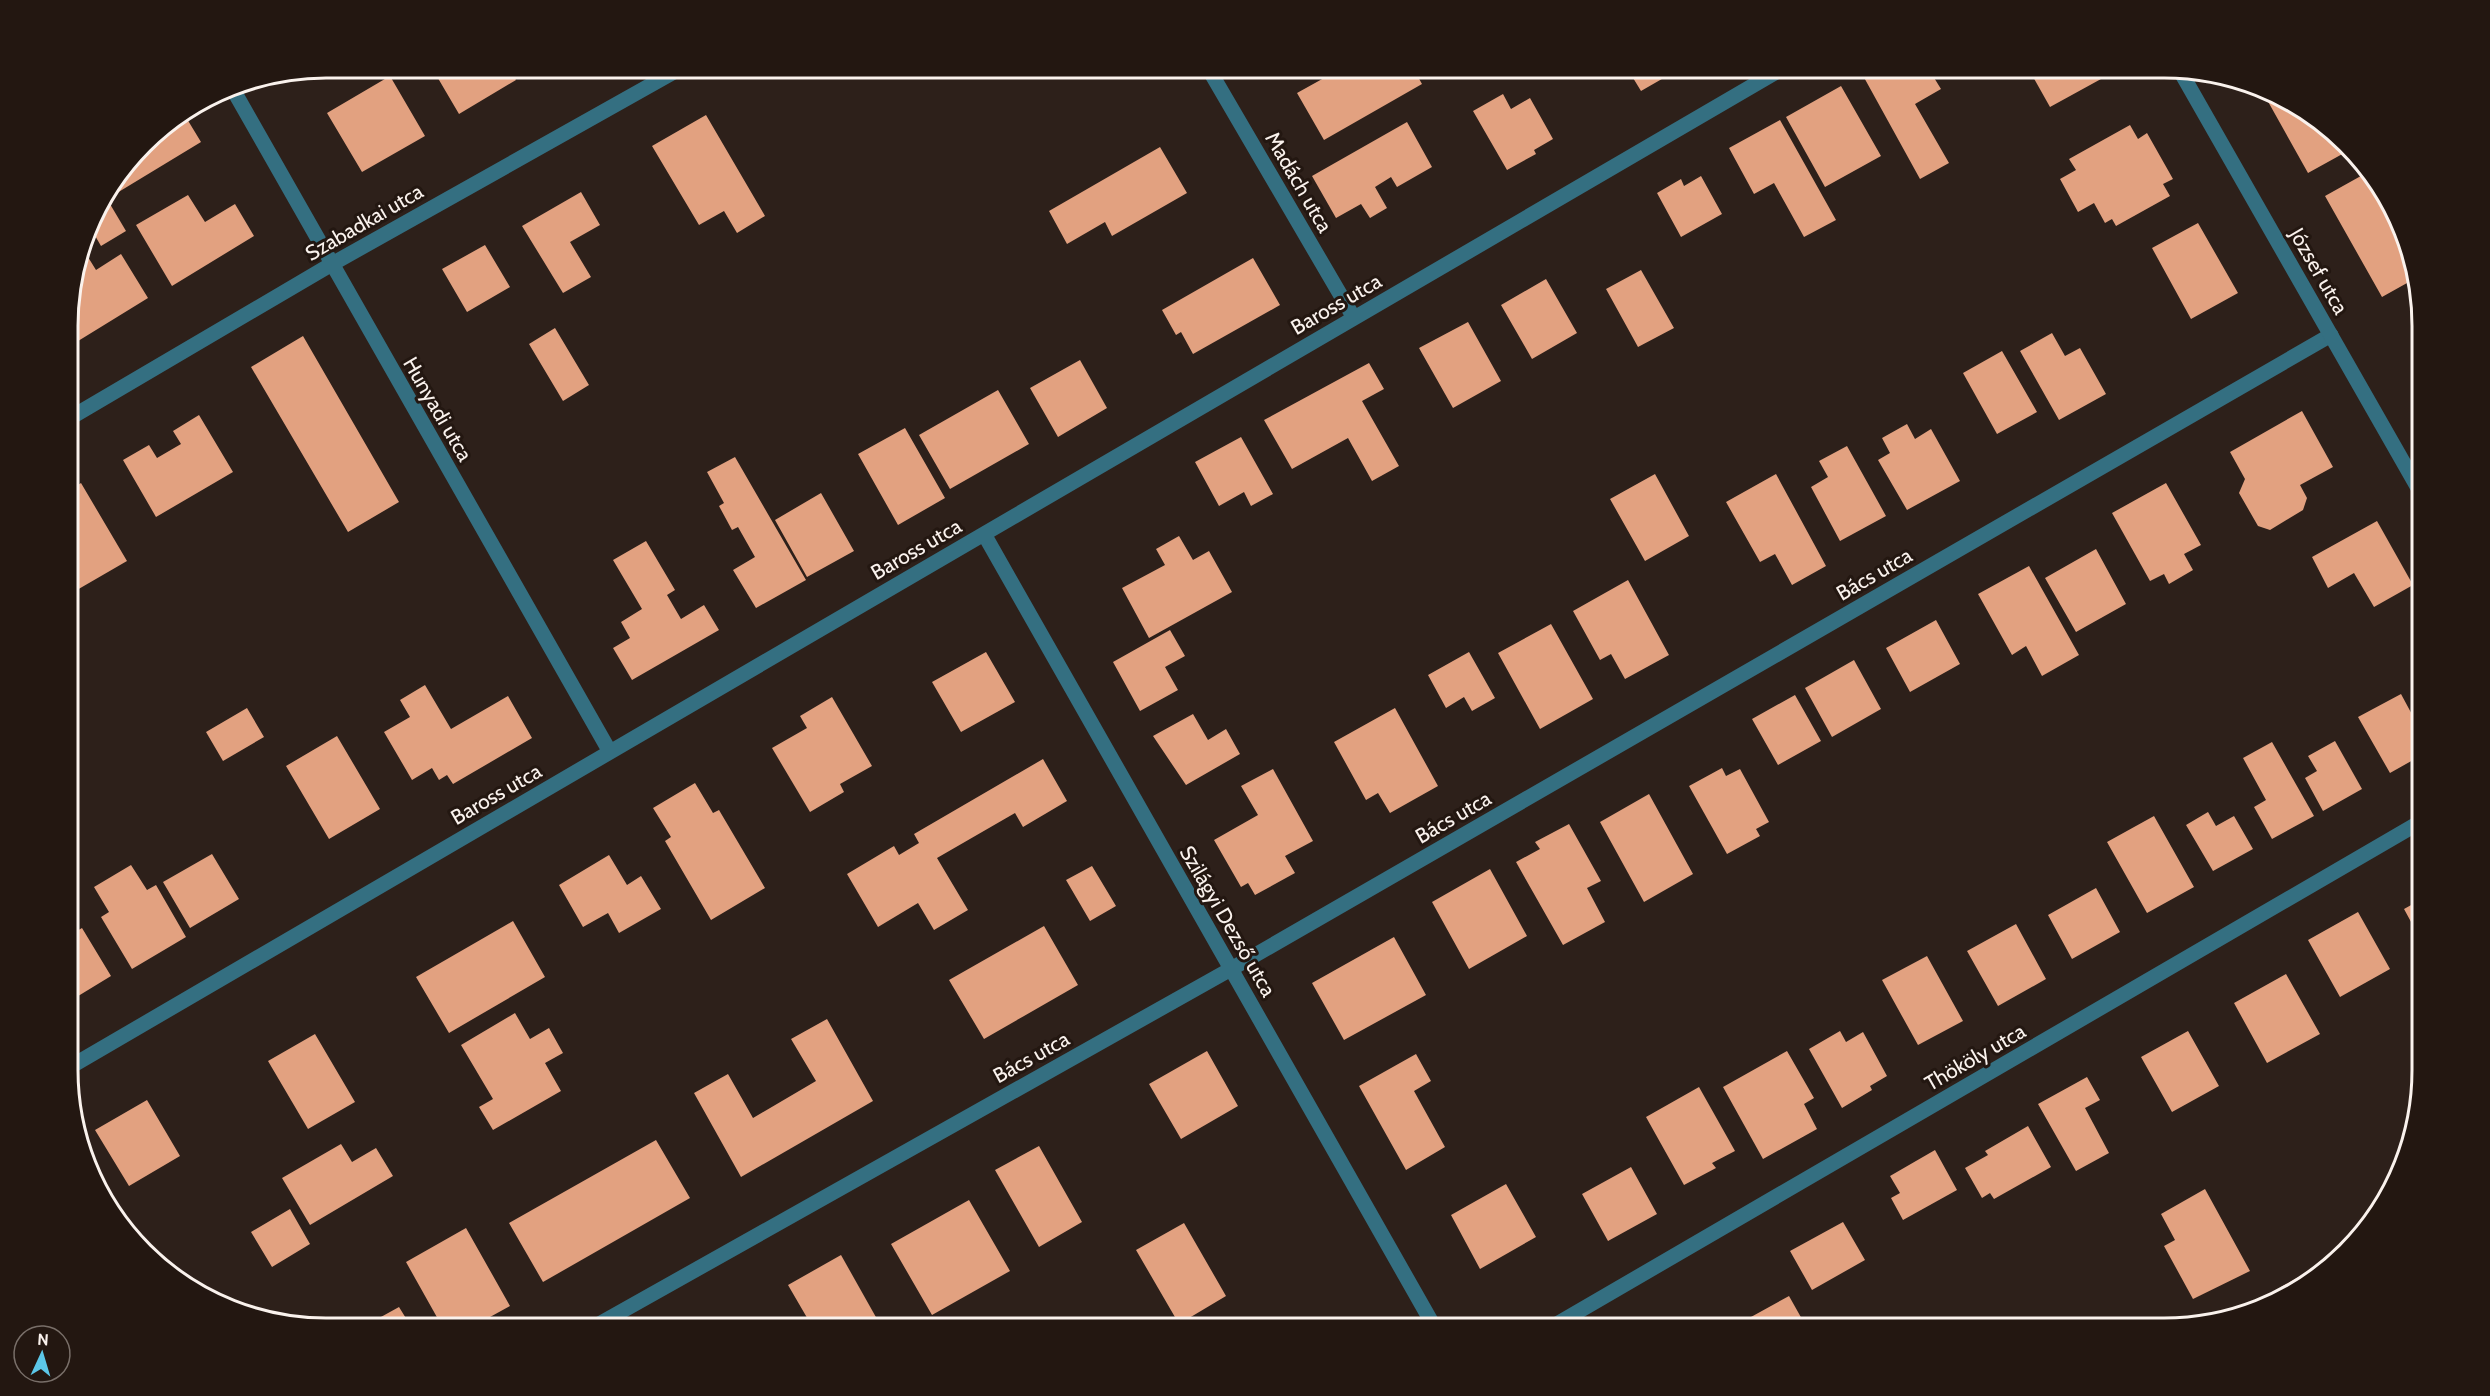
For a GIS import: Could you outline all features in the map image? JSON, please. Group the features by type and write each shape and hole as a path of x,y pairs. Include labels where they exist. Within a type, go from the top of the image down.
{"street":[{"name":"Szabadkai utca","path":"78,413 332,264 663,78"},
{"name":"Madách utca","path":"1214,78 1354,318"},
{"name":"Baross utca","path":"78,1062 1767,78"},
{"name":"József utca","path":"2185,79 2412,477"},
{"name":"Hunyadi utca","path":"236,95 610,752"},
{"name":"Bács utca","path":"610,1318 1231,969 2331,335"},
{"name":"Szilágyi Dezső utca","path":"984,534 1429,1318"},
{"name":"Thököly utca","path":"1567,1318 2412,827"}],"building":[{"path":"387,78 391,78 425,136 362,172 327,113"},
{"path":"438,78 515,78 516,80 459,114"},
{"path":"1324,78 1419,78 1422,84 1324,140 1297,93"},
{"path":"1633,78 1664,78 1641,91"},
{"path":"1864,78 1934,78 1941,89 1915,104 1949,163 1920,179"},
{"path":"2034,78 2100,78 2101,79 2050,107"},
{"path":"1841,86 1881,156 1825,187 1786,117"},
{"path":"1503,94 1511,109 1530,98 1553,139 1534,150 1536,154 1507,170 1473,111"},
{"path":"2268,101 2315,129 2342,154 2308,173"},
{"path":"706,115 765,216 737,233 724,211 699,225 652,146"},
{"path":"188,120 201,142 117,193 140,162 162,140"},
{"path":"1780,120 1836,220 1804,237 1774,183 1754,194 1729,148"},
{"path":"1407,122 1432,167 1397,187 1391,177 1375,187 1387,208 1370,218 1361,204 1336,218 1312,176"},
{"path":"2130,125 2138,139 2147,133 2173,179 2163,184 2170,196 2116,226 2112,219 2105,223 2094,203 2078,212 2060,179 2076,170 2069,159"},
{"path":"1160,147 1187,193 1112,236 1105,222 1067,244 1049,211"},
{"path":"1701,176 1722,214 1681,237 1657,193 1681,179 1684,186"},
{"path":"2361,176 2379,202 2393,231 2404,262 2408,283 2382,297 2325,196"},
{"path":"581,192 600,225 570,242 591,277 563,293 522,226"},
{"path":"188,195 205,222 235,204 254,236 172,286 136,225"},
{"path":"110,204 126,231 101,246 95,236"},
{"path":"2198,223 2238,293 2191,319 2152,248"},
{"path":"485,245 510,287 467,312 442,269"},
{"path":"121,254 148,298 78,341 80,294 88,257 96,270"},
{"path":"1253,258 1280,305 1193,354 1181,332 1176,335 1162,310"},
{"path":"1641,270 1674,328 1638,347 1606,289"},
{"path":"1546,279 1577,333 1532,359 1501,305"},
{"path":"1468,322 1501,381 1453,408 1419,348"},
{"path":"555,328 589,385 563,401 529,344"},
{"path":"2052,333 2065,356 2080,348 2106,394 2059,420 2020,351"},
{"path":"303,336 399,502 348,532 251,367"},
{"path":"2002,351 2037,412 1997,434 1963,373"},
{"path":"1080,360 1107,408 1058,437 1030,388"},
{"path":"1369,363 1384,389 1362,401 1399,466 1372,481 1348,438 1292,469 1264,420"},
{"path":"998,390 1029,444 950,489 919,435"},
{"path":"2302,411 2333,467 2300,485 2307,498 2303,510 2270,530 2258,526 2239,493 2245,479 2230,452"},
{"path":"199,415 233,472 156,517 123,460 149,445 157,458 181,444 173,431"},
{"path":"1907,424 1915,439 1931,429 1960,481 1907,510 1878,460 1890,453 1882,438"},
{"path":"905,428 945,498 898,525 858,454"},
{"path":"1241,437 1273,494 1251,506 1244,492 1219,506 1195,462"},
{"path":"1847,446 1886,516 1840,541 1811,487 1828,477 1819,461"},
{"path":"735,457 806,580 756,608 733,570 755,557 738,527 732,530 719,506 724,503 707,472"},
{"path":"1655,474 1689,536 1645,561 1610,499"},
{"path":"1776,474 1826,566 1792,585 1775,554 1760,562 1726,502"},
{"path":"81,483 127,561 78,589 78,485"},
{"path":"2166,483 2201,545 2184,554 2193,570 2169,584 2164,574 2150,581 2112,513"},
{"path":"821,493 854,551 807,577 775,520"},
{"path":"2377,521 2412,586 2374,607 2354,573 2328,588 2312,557"},
{"path":"1179,536 1193,560 1209,551 1232,592 1149,638 1122,588 1165,565 1156,549"},
{"path":"646,541 675,590 667,595 681,619 704,605 719,630 632,680 613,648 630,638 621,622 642,609 613,560"},
{"path":"2096,549 2126,604 2076,632 2045,578"},
{"path":"2029,566 2079,655 2042,676 2026,646 2012,655 1978,594"},
{"path":"1628,580 1669,655 1625,679 1611,654 1600,660 1573,611"},
{"path":"1936,620 1960,664 1910,692 1886,648"},
{"path":"1551,624 1593,699 1540,729 1498,653"},
{"path":"1170,630 1185,656 1165,667 1178,690 1140,711 1113,662"},
{"path":"986,652 1015,702 961,732 932,682"},
{"path":"1469,652 1495,698 1472,711 1464,697 1446,708 1428,675"},
{"path":"1854,660 1881,709 1832,737 1805,688"},
{"path":"425,685 451,729 508,696 532,738 453,784 447,775 439,780 432,768 412,780 384,732 410,717 400,700"},
{"path":"2401,694 2412,714 2412,761 2390,773 2358,717"},
{"path":"1795,695 1821,741 1778,765 1752,719"},
{"path":"832,697 872,766 840,784 844,792 810,812 772,748 807,728 800,716"},
{"path":"247,708 264,737 223,761 206,732"},
{"path":"1395,708 1438,786 1390,813 1378,793 1366,800 1334,742"},
{"path":"1193,714 1208,740 1226,729 1240,754 1186,785 1153,736"},
{"path":"337,736 380,809 329,839 286,766"},
{"path":"2335,741 2362,789 2323,811 2305,778 2317,771 2308,756"},
{"path":"2272,742 2314,816 2272,839 2254,807 2266,800 2243,758"},
{"path":"1043,759 1067,801 1023,827 1015,813 937,858 968,910 934,930 918,903 878,927 847,874 894,846 899,855 919,843 914,834"},
{"path":"1722,768 1726,776 1740,769 1769,822 1756,829 1760,836 1727,854 1689,786"},
{"path":"1273,769 1313,841 1285,856 1295,873 1255,895 1248,883 1241,887 1214,840 1258,815 1241,786"},
{"path":"695,783 713,813 719,810 765,888 711,920 665,841 671,837 653,808"},
{"path":"1649,794 1693,874 1644,902 1600,822"},
{"path":"2208,812 2216,826 2234,816 2253,849 2213,871 2186,825"},
{"path":"2154,816 2194,887 2147,913 2107,842"},
{"path":"1569,824 1601,881 1587,888 1605,922 1563,945 1516,862 1540,849 1535,842"},
{"path":"212,854 239,899 190,928 163,882"},
{"path":"609,855 627,885 641,876 661,909 619,933 608,913 583,927 559,885"},
{"path":"131,865 147,890 156,885 186,937 132,969 101,917 109,912 94,887"},
{"path":"1092,866 1116,906 1090,921 1066,880"},
{"path":"1490,869 1527,936 1469,969 1432,902"},
{"path":"2096,888 2120,932 2072,959 2048,915"},
{"path":"2412,905 2412,924 2404,909"},
{"path":"2358,912 2390,969 2340,997 2308,940"},
{"path":"513,921 545,977 449,1033 416,977"},
{"path":"2016,924 2046,979 1998,1006 1967,951"},
{"path":"1044,926 1078,985 984,1039 949,980"},
{"path":"82,928 111,976 78,996 78,930"},
{"path":"1394,937 1426,995 1344,1040 1312,983"},
{"path":"1927,956 1963,1021 1918,1045 1882,980"},
{"path":"2286,974 2320,1034 2267,1063 2234,1003"},
{"path":"515,1013 530,1039 549,1028 563,1053 545,1063 561,1091 493,1130 479,1107 493,1099 461,1045"},
{"path":"827,1019 873,1101 741,1177 694,1093 728,1074 753,1118 816,1081 791,1039"},
{"path":"1840,1031 1846,1042 1863,1032 1887,1076 1870,1086 1872,1090 1842,1108 1809,1049"},
{"path":"2188,1031 2219,1086 2172,1112 2141,1057"},
{"path":"315,1034 355,1102 308,1129 268,1061"},
{"path":"1207,1051 1238,1106 1181,1139 1149,1084"},
{"path":"1787,1051 1814,1098 1804,1104 1817,1129 1763,1159 1723,1087"},
{"path":"1416,1054 1431,1081 1414,1091 1445,1147 1406,1170 1359,1086"},
{"path":"2087,1077 2100,1100 2085,1108 2109,1153 2076,1171 2038,1104"},
{"path":"1699,1087 1735,1151 1712,1163 1716,1168 1684,1185 1646,1117"},
{"path":"147,1100 180,1156 129,1186 95,1130"},
{"path":"2028,1126 2051,1167 1994,1199 1990,1193 1982,1198 1965,1168 1988,1155 1985,1151"},
{"path":"656,1140 690,1198 543,1282 509,1223"},
{"path":"341,1144 352,1162 376,1148 393,1176 310,1225 282,1178"},
{"path":"1039,1146 1082,1222 1039,1247 995,1170"},
{"path":"1935,1150 1957,1190 1903,1220 1891,1198 1900,1193 1890,1176"},
{"path":"1631,1167 1657,1214 1608,1241 1582,1194"},
{"path":"1506,1184 1536,1237 1480,1269 1451,1215"},
{"path":"2205,1189 2250,1271 2193,1299 2164,1246 2175,1240 2161,1214"},
{"path":"969,1200 1010,1271 932,1315 891,1244"},
{"path":"290,1209 310,1244 272,1267 251,1232"},
{"path":"1843,1222 1865,1260 1812,1290 1790,1251"},
{"path":"1184,1223 1226,1296 1189,1318 1176,1318 1136,1250"},
{"path":"466,1228 510,1306 488,1318 437,1318 406,1262"},
{"path":"841,1255 876,1318 807,1318 788,1285"},
{"path":"2308,1272 2288,1285 2281,1287"},
{"path":"1789,1296 1801,1318 1749,1318"},
{"path":"399,1307 406,1318 379,1318"}]}
